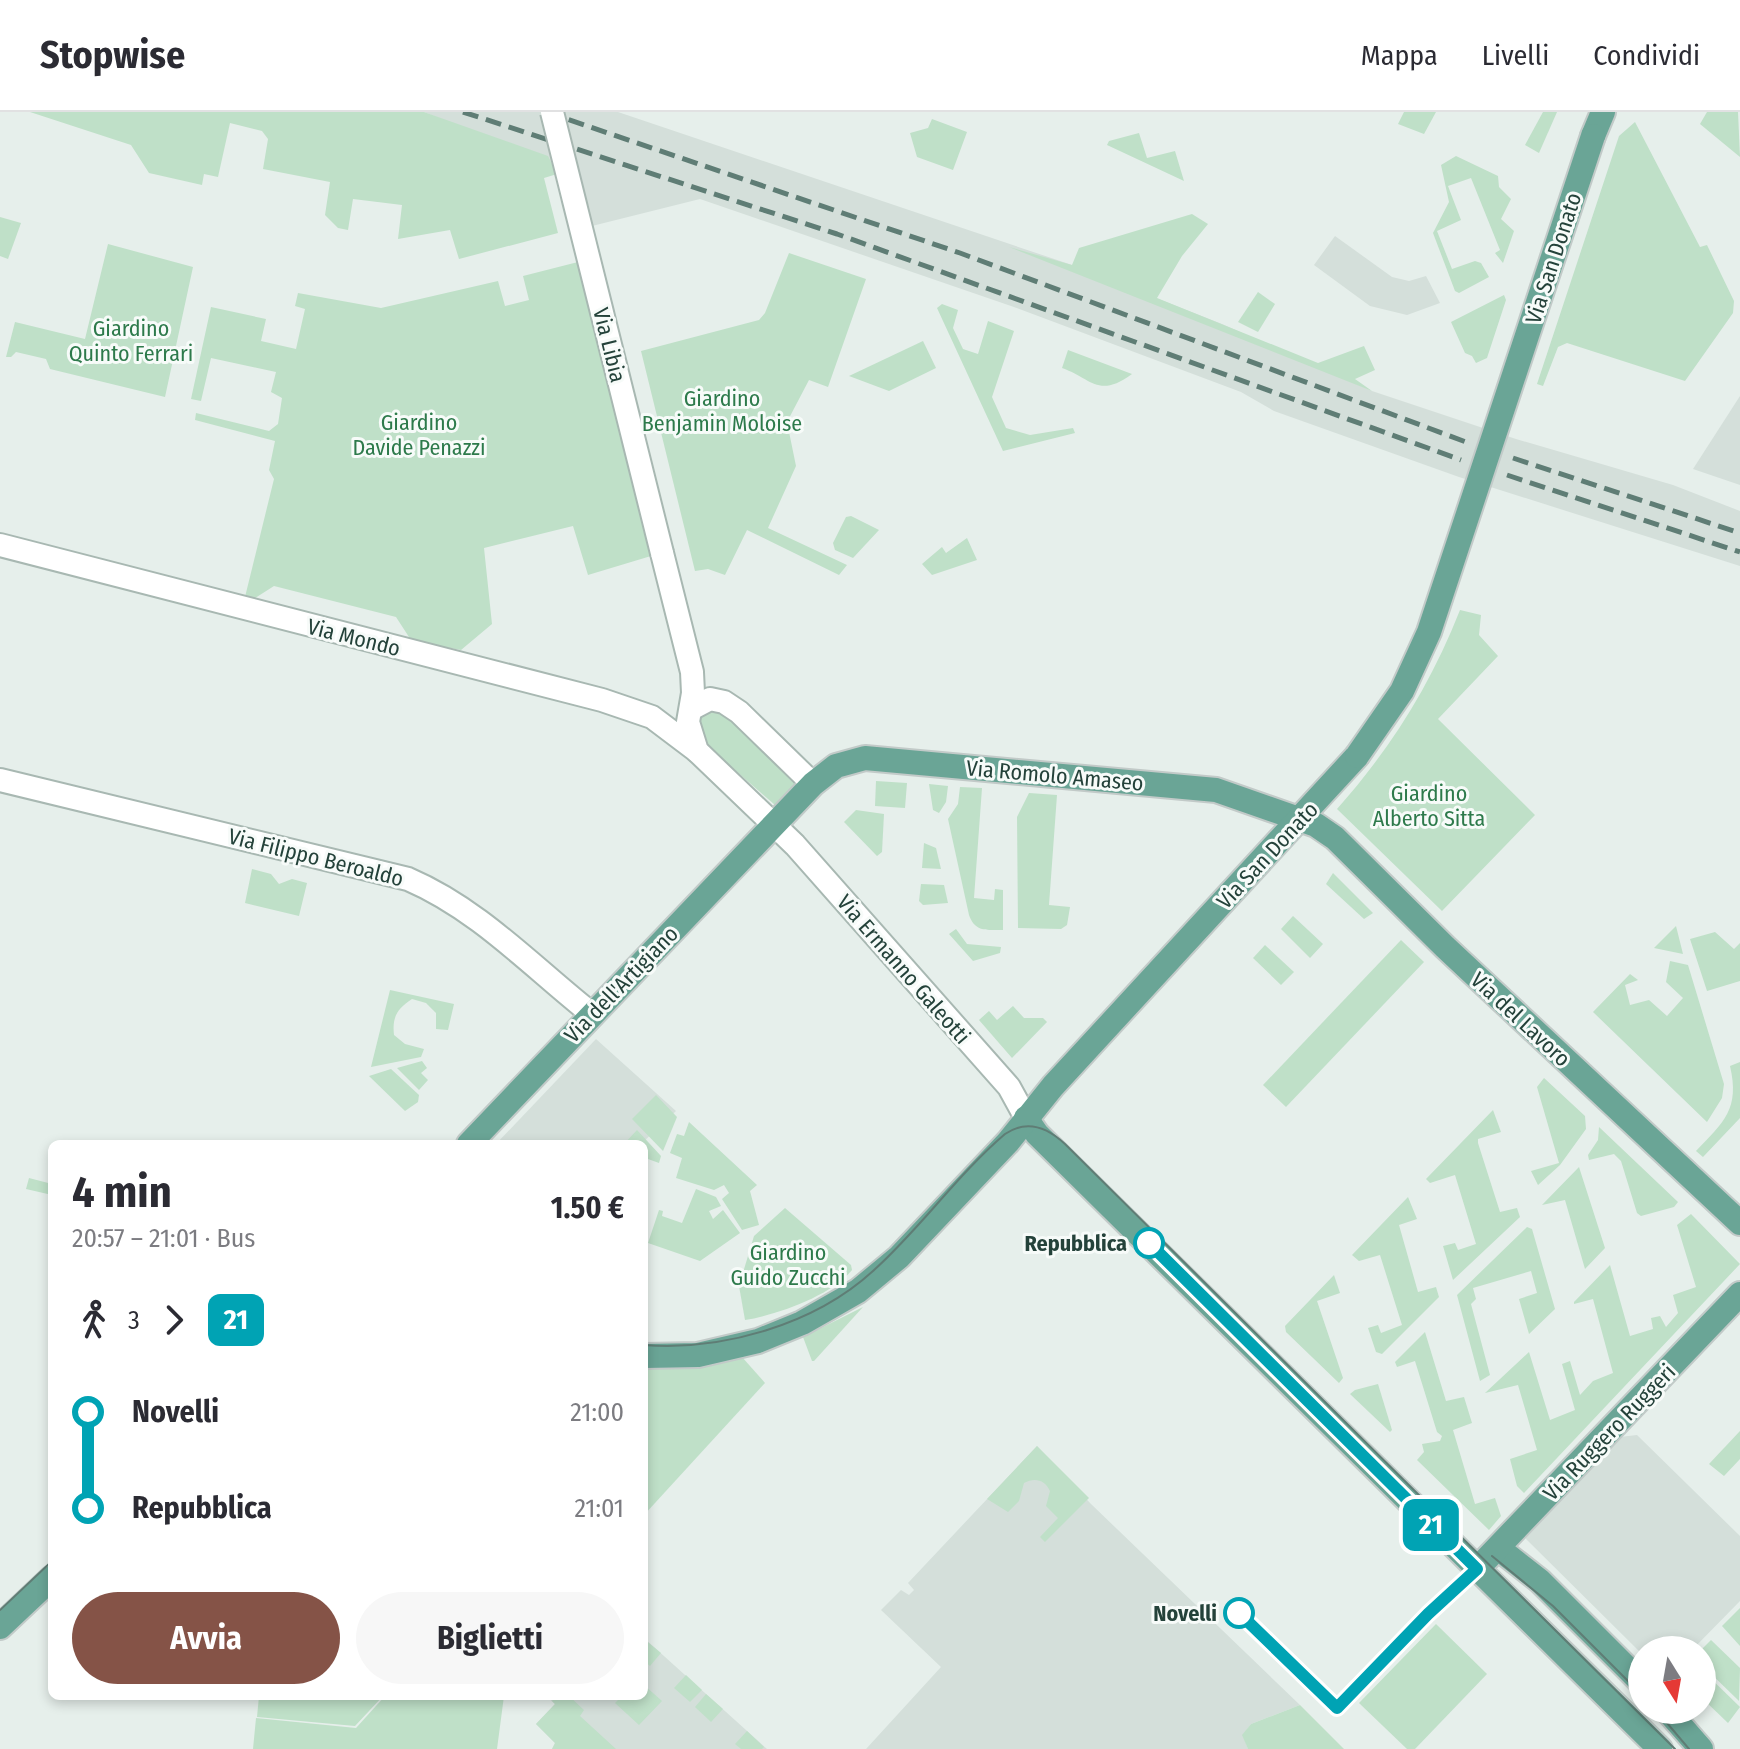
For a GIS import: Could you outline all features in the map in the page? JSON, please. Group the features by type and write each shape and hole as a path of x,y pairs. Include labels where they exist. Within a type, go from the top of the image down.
{"main road":[{"name":"Via San Donato","path":"648,1356 698,1355 779,1333 841,1302 891,1266 1357,756 1402,691 1429,632 1603,112"},
{"name":"Via Romolo Amaseo","path":"774,825 813,784 846,761 874,759 1216,790 1300,820"},
{"name":"Via del Lavoro","path":"1300,820 1335,838 1445,947 1740,1223"},
{"name":"Via dell'Artigiano","path":"473,1140 774,825"},
{"path":"1026,1118 1037,1134 1660,1749"},
{"name":"Via Ruggero Ruggeri","path":"1477,1569 1740,1294"},
{"path":"1498,1548 1540,1581 1628,1669"},
{"path":"0,1627 48,1582"},
{"path":"1679,1724 1701,1749"}],"street":[{"name":"Via Libia","path":"552,112 689,661 702,690 739,712 813,784"},
{"name":"Via Mondo","path":"0,545 602,700 652,717 697,751 774,825"},
{"name":"Via Libia","path":"689,661 689,731 697,751"},
{"path":"691,709 702,700 718,699"},
{"name":"Via Filippo Beroaldo","path":"0,780 408,879 442,893 471,912 593,1015"},
{"name":"Via Ermanno Galeotti","path":"774,825 1009,1087 1026,1118"}],"shaded area":[{"path":"424,112 618,112 1072,265 1222,324 1372,391 1516,439 1673,485 1740,511 1740,566 1459,477 1274,411 1241,392 1011,306 700,199 592,226 579,173"},
{"path":"1335,236 1392,277 1409,281 1426,276 1440,303 1407,315 1370,306 1314,265"},
{"path":"1740,396 1740,485 1693,469"},
{"path":"596,1039 676,1111 645,1140 500,1140"},
{"path":"1637,1435 1740,1536 1740,1601 1706,1636 1628,1636 1628,1640 1523,1536 1620,1437"},
{"path":"1037,1446 1091,1504 1300,1705 1251,1724 1243,1735 1248,1749 866,1749 941,1667 881,1610 901,1590 909,1595 914,1590 908,1583"},
{"path":"648,1642 767,1749 552,1749 555,1743 536,1724 555,1704 550,1700 648,1700"}],"green space":[{"path":"30,112 424,112 548,156 557,174 544,178 558,233 459,259 450,230 398,239 402,205 353,199 348,230 338,228 325,215 330,182 263,169 268,139 262,131 230,123 218,177 204,174 202,185 149,173 131,145"},
{"path":"1404,112 1436,112 1424,134 1398,124"},
{"path":"1543,112 1557,112 1539,153 1525,145"},
{"path":"1707,112 1738,112 1740,157 1700,124"},
{"path":"932,119 967,132 953,170 917,157 910,133 928,128"},
{"path":"1635,122 1700,247 1707,245 1734,301 1733,313 1685,381 1567,343 1558,347 1543,386 1537,384 1619,136"},
{"path":"1139,133 1147,158 1175,151 1184,181 1107,145 1109,141"},
{"path":"1456,156 1498,176 1499,187 1511,199 1501,219 1514,231 1503,263 1495,253 1500,250 1471,178 1448,186 1461,220 1437,231 1452,269 1475,261 1481,263 1489,277 1459,293 1455,291 1433,233 1449,202 1441,165"},
{"path":"1192,214 1208,224 1182,256 1157,298 1318,363 1364,346 1375,370 1355,379 1372,391 1009,247 1072,265 1079,248"},
{"path":"0,217 21,223 8,259 0,256"},
{"name":"Giardino Quinto Ferrari","path":"108,244 193,267 165,397 50,369 46,359 16,352 6,357 15,322 85,339"},
{"name":"Giardino Benjamin Moloise","path":"789,253 866,279 828,387 809,380 787,422 796,466 768,528 847,565 839,575 747,530 725,575 708,569 695,571 641,351 759,320 765,313"},
{"name":"Giardino Davide Penazzi","path":"578,262 651,556 588,575 573,526 484,548 492,624 461,650 423,643 420,654 396,617 274,586 252,600 245,597 274,479 269,470 275,441 195,420 196,413 269,431 278,424 282,398 271,392 276,372 211,358 201,401 191,399 211,307 266,319 261,341 296,349 305,309 295,306 298,293 381,308 498,281 505,306 529,300 523,276"},
{"path":"1258,292 1275,304 1258,332 1238,322"},
{"path":"1504,295 1506,300 1487,358 1476,363 1472,356 1465,353 1451,322"},
{"path":"942,304 958,310 953,328 963,349 978,354 988,321 1014,331 992,397 1006,428 1030,435 1073,428 1075,433 1003,451 937,308"},
{"path":"923,341 936,368 889,391 849,376"},
{"path":"1068,350 1132,374 1111,385 1095,384 1062,368"},
{"path":"851,516 879,530 853,558 835,550 833,543 846,517"},
{"path":"967,538 977,560 932,575 922,564 942,547 946,553"},
{"name":"Giardino Alberto Sitta","path":"1460,610 1481,615 1479,635 1498,656 1438,719 1535,815 1442,911 1337,809 1375,763 1408,715 1436,665"},
{"path":"714,709 729,715 798,782 775,805 704,743 698,732 699,717"},
{"path":"876,781 907,783 905,808 875,806"},
{"path":"929,784 948,786 946,802 939,813 933,810"},
{"path":"960,787 982,788 974,898 994,900 995,889 1003,890 1003,930 978,927 969,915 948,819 958,804"},
{"path":"1029,793 1057,795 1049,905 1070,907 1067,925 1061,929 1018,928 1017,817"},
{"path":"856,810 884,814 882,852 877,856 844,822"},
{"path":"924,843 936,848 941,869 922,868"},
{"path":"252,869 271,874 279,884 292,879 307,883 299,916 245,903"},
{"path":"1333,873 1373,913 1364,919 1326,884"},
{"path":"921,884 944,885 948,903 923,905 919,901"},
{"path":"1293,916 1323,944 1310,958 1281,929"},
{"path":"1676,926 1683,954 1654,948"},
{"path":"956,929 967,944 1001,947 1000,953 973,961 949,934"},
{"path":"1715,932 1734,949 1740,943 1740,981 1707,991 1690,939"},
{"path":"1401,940 1424,962 1286,1107 1263,1085"},
{"path":"1265,945 1294,972 1281,985 1253,958"},
{"path":"1670,961 1688,965 1724,1084 1722,1098 1707,1122 1593,1012 1630,974 1638,980 1625,985 1630,1005 1649,1000 1667,1016 1683,998 1666,982"},
{"path":"390,990 454,1004 448,1030 436,1029 436,1013 426,1003 412,999 397,1014 394,1035 405,1044 424,1049 421,1057 371,1067"},
{"path":"1013,1006 1024,1018 1043,1018 1047,1022 1012,1058 979,1020 989,1011 997,1020"},
{"path":"422,1061 427,1068 421,1073 428,1080 419,1090 397,1068"},
{"path":"1740,1062 1740,1118 1703,1157 1696,1151 1727,1114 1733,1093 1730,1066"},
{"path":"391,1069 419,1095 418,1102 405,1111 369,1076"},
{"path":"1544,1078 1585,1116 1586,1129 1560,1165 1538,1185 1531,1171 1559,1163 1537,1087"},
{"path":"656,1095 677,1117 663,1151 632,1119"},
{"path":"1493,1110 1501,1132 1478,1139 1478,1143 1500,1212 1517,1208 1520,1217 1453,1280 1443,1246 1455,1243 1458,1250 1476,1244 1455,1175 1430,1183 1426,1179"},
{"path":"689,1122 757,1185 750,1191 759,1225 742,1230 722,1199 729,1193 724,1185 714,1190 676,1178 682,1158 670,1153 677,1134 684,1136"},
{"path":"1599,1127 1678,1202 1674,1207 1641,1216 1637,1213 1621,1161 1614,1154 1589,1160 1588,1155 1598,1140"},
{"path":"637,1130 646,1140 628,1140"},
{"path":"648,1142 661,1156 659,1163 648,1159"},
{"path":"1579,1167 1605,1248 1585,1269 1565,1200 1542,1205"},
{"path":"29,1178 48,1183 48,1194 26,1189"},
{"path":"696,1189 716,1197 721,1206 709,1211 713,1219 723,1210 740,1233 700,1261 648,1243 659,1210 663,1211 662,1216 682,1223"},
{"path":"1408,1197 1417,1219 1399,1225 1418,1292 1436,1287 1439,1297 1382,1354 1376,1352 1368,1328 1378,1325 1381,1333 1402,1325 1380,1255 1359,1261 1352,1255"},
{"name":"Giardino Guido Zucchi","path":"785,1208 851,1265 852,1270 817,1296 772,1314 745,1320 739,1286 754,1236"},
{"path":"1691,1214 1740,1264 1524,1493 1517,1486 1510,1459 1537,1450 1518,1385 1485,1393 1529,1352 1550,1420 1575,1410 1562,1364 1570,1361 1580,1395 1593,1381 1613,1373 1593,1299 1574,1302 1610,1265 1630,1336 1653,1329 1651,1318 1660,1316 1666,1327 1678,1313 1673,1295 1696,1287 1677,1225"},
{"path":"1527,1227 1532,1229 1555,1309 1529,1334 1519,1299 1537,1293 1531,1271 1473,1288 1476,1299 1471,1304 1490,1375 1480,1381 1457,1295"},
{"path":"1334,1275 1340,1293 1317,1301 1343,1378 1339,1383 1286,1332 1285,1326"},
{"path":"863,1307 814,1361 812,1361 803,1337"},
{"path":"1425,1332 1446,1401 1464,1397 1472,1423 1453,1430 1475,1504 1495,1498 1501,1516 1489,1530 1417,1460 1424,1452 1422,1444 1440,1441 1442,1436 1437,1432 1415,1361 1397,1367 1395,1362"},
{"path":"742,1357 765,1383 648,1511 648,1366"},
{"path":"1378,1384 1392,1430 1390,1432 1350,1394"},
{"path":"1740,1431 1740,1459 1724,1476 1709,1464"},
{"path":"1037,1446 1089,1498 1045,1542 1040,1537 1058,1518 1046,1506 1050,1491 1042,1482 1032,1480 1024,1483 1019,1501 1008,1512 987,1499"},
{"path":"1740,1608 1740,1646 1722,1626"},
{"path":"1436,1624 1487,1674 1415,1749 1407,1749 1359,1703"},
{"path":"648,1642 661,1653 650,1666 648,1664"},
{"path":"1716,1645 1740,1668 1739,1701 1716,1679"},
{"path":"686,1675 702,1690 690,1702 674,1688"},
{"path":"1716,1684 1740,1707 1728,1723 1716,1711"},
{"path":"648,1689 662,1701 639,1725 615,1703 618,1700 648,1700"},
{"path":"706,1694 723,1709 711,1722 695,1707"},
{"path":"259,1700 379,1700 355,1726 257,1717"},
{"path":"381,1700 503,1700 497,1749 253,1749 256,1718 356,1728"},
{"path":"573,1700 584,1710 580,1716 616,1749 552,1749 555,1743 536,1724 555,1704 552,1701"},
{"path":"1300,1705 1344,1749 1248,1749 1242,1735 1251,1724"},
{"path":"747,1731 764,1747 762,1749 741,1749 735,1744"}],"tram line":[{"path":"648,1345 704,1344 735,1338 795,1320 823,1306 849,1290 890,1255 1005,1134 1021,1127 1044,1129 1065,1144 1675,1749"},
{"path":"1492,1556 1553,1606 1628,1681"},
{"path":"0,1610 48,1565"},
{"path":"1668,1724 1689,1749"}],"railway":[{"path":"463,112 837,234 1461,460"},
{"path":"546,112 960,253 1466,442"},
{"path":"1513,458 1740,533"},
{"path":"1507,475 1740,552"}],"bus line":[{"name":"21","path":"1149,1243 1477,1569 1428,1614 1337,1708 1239,1613"}],"place":[{"name":"Repubblica","path":"1149,1243"},
{"name":"Novelli","path":"1239,1613"}]}
